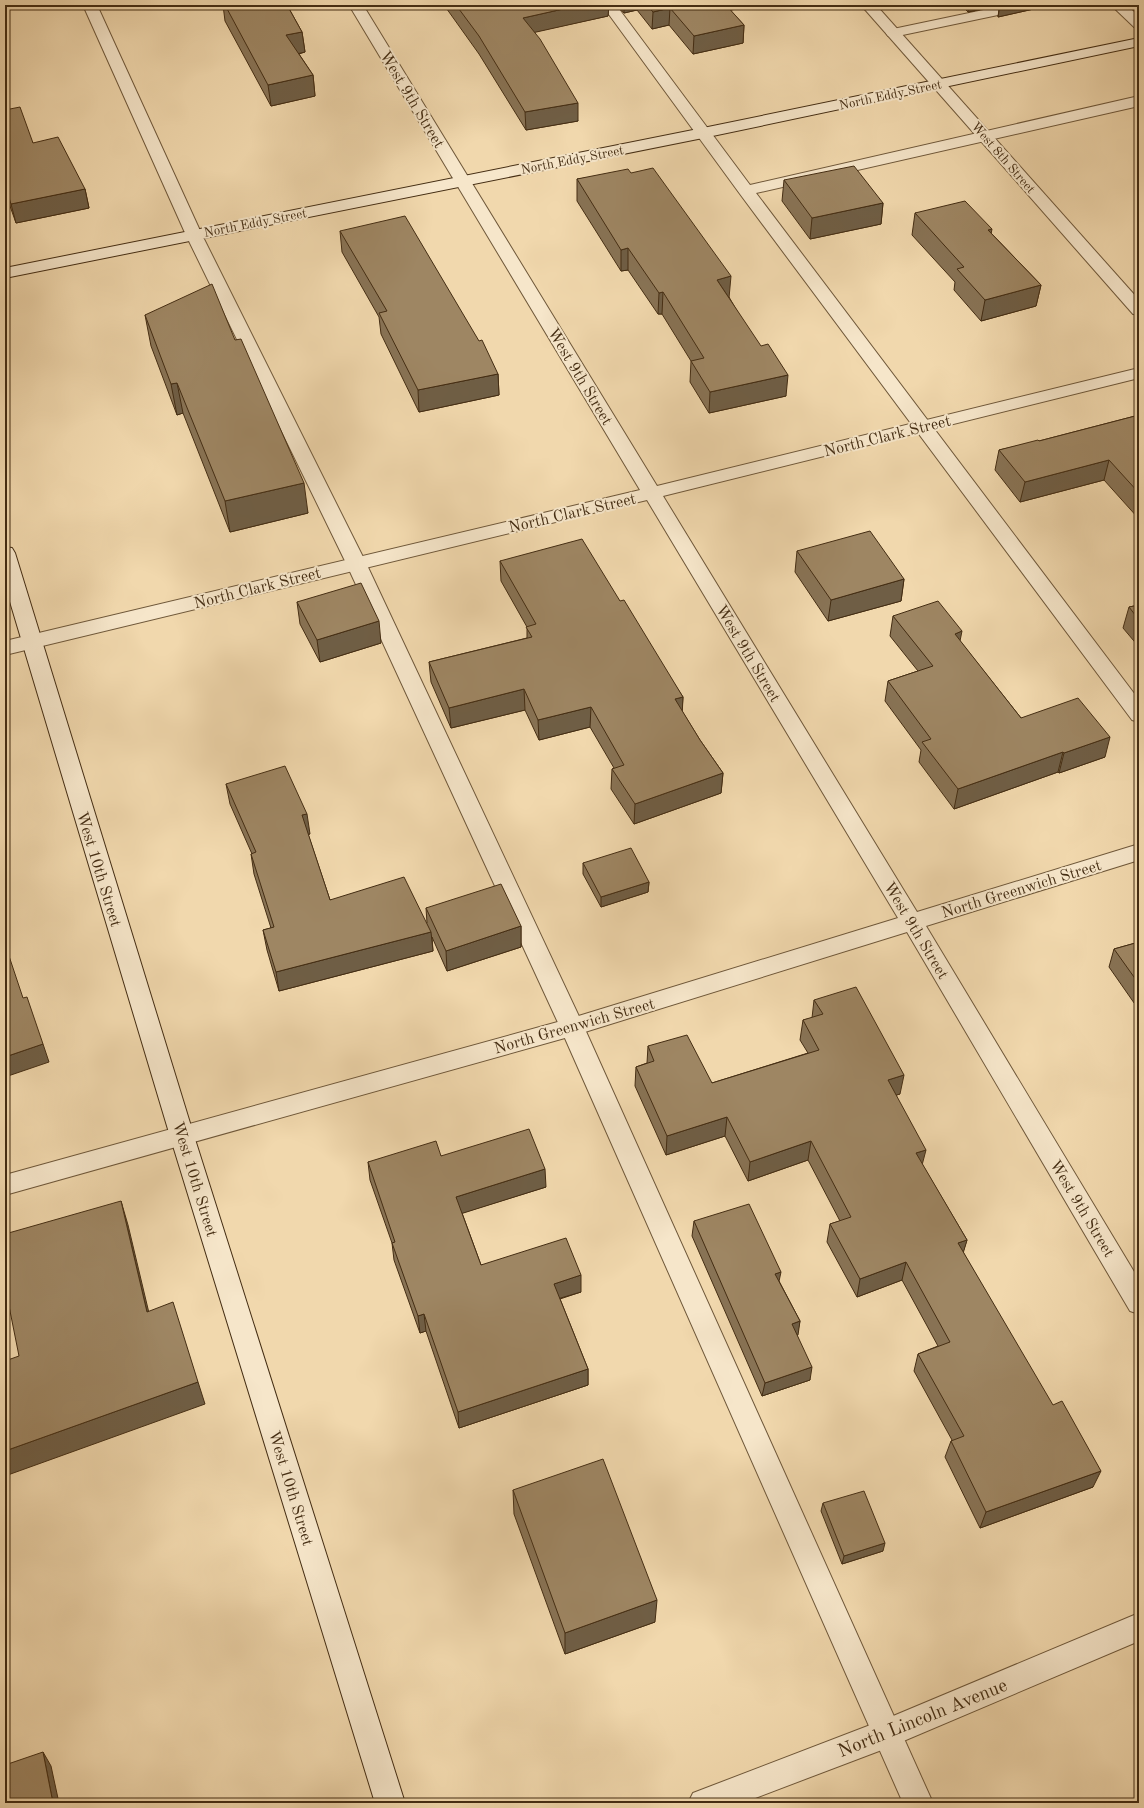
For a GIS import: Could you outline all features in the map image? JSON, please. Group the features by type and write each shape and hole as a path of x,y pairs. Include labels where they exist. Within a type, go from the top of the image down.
{"street":[{"path":"90,5 194,235 356,563 572,1027 918,1803"},
{"name":"West 9th Street","path":"356,5 912,922 1139,1303"},
{"path":"609,5 702,133 1139,715"},
{"name":"West 8th Street","path":"868,5 940,84 1139,310"},
{"path":"1118,5 1139,24"},
{"path":"893,32 993,12"},
{"name":"North Eddy Street","path":"5,273 702,133 1139,42"},
{"path":"746,191 1139,101"},
{"name":"North Clark Street","path":"5,648 652,493 1139,373"},
{"name":"West 10th Street","path":"5,553 182,1136 390,1803"},
{"name":"North Greenwich Street","path":"5,1185 572,1027 1139,852"},
{"name":"North Lincoln Avenue","path":"703,1803 887,1733 1139,1627"}],"building":[{"path":"225,5 287,5 302,32 286,35 313,75 268,85"},
{"path":"456,5 581,5 523,18 540,39 578,103 525,112 479,36"},
{"path":"647,5 726,5 744,25 694,36 670,8 653,12"},
{"path":"20,107 33,143 58,137 85,189 11,204 5,185 5,110"},
{"path":"854,166 883,203 812,218 784,180"},
{"path":"653,168 731,276 717,280 761,346 768,344 788,375 710,392 691,361 704,358 663,292 659,293 628,248 621,250 577,179 628,169 631,173"},
{"path":"965,201 992,229 988,230 1041,285 985,300 957,269 964,267 915,213"},
{"path":"405,216 479,341 482,340 498,374 418,390 379,313 387,311 340,231"},
{"path":"212,284 235,340 241,339 304,483 225,501 177,383 171,384 145,315"},
{"path":"1139,415 1139,493 1109,460 1025,482 999,450 1039,441"},
{"path":"870,531 904,579 831,600 797,551"},
{"path":"582,539 620,601 624,600 683,697 675,699 700,740 723,773 635,804 612,769 624,765 591,707 538,720 524,689 449,708 429,662 532,637 526,627 536,624 500,561"},
{"path":"361,583 379,621 317,640 297,602"},
{"path":"938,601 962,631 955,634 1021,718 1078,698 1110,737 958,789 922,742 931,739 888,681 933,666 893,616"},
{"path":"1139,605 1139,620 1129,607"},
{"path":"285,766 307,814 302,815 330,900 404,877 431,932 276,972 263,930 274,927 251,854 256,852 226,784"},
{"path":"631,848 649,882 601,897 583,863"},
{"path":"501,884 521,926 446,951 426,908"},
{"path":"1139,942 1139,984 1114,949"},
{"path":"5,944 23,998 27,997 43,1044 5,1057"},
{"path":"856,987 904,1075 888,1080 926,1150 916,1153 967,1240 958,1243 1053,1405 1062,1401 1101,1471 986,1512 951,1441 964,1436 918,1354 950,1342 906,1262 860,1279 830,1224 851,1217 811,1141 750,1162 727,1117 667,1136 636,1067 654,1061 648,1046 687,1035 712,1083 819,1050 803,1020 823,1014 814,1000"},
{"path":"529,1129 545,1169 456,1197 481,1265 566,1238 581,1275 554,1284 588,1369 458,1412 424,1314 418,1316 392,1243 395,1242 368,1162 436,1141 441,1156"},
{"path":"121,1201 147,1312 173,1302 198,1382 5,1451 5,1361 19,1356 5,1286 5,1234"},
{"path":"749,1204 781,1272 775,1274 800,1321 792,1324 812,1367 765,1383 694,1221"},
{"path":"603,1459 657,1600 565,1633 513,1490"},
{"path":"864,1491 885,1543 844,1556 823,1503"},
{"path":"43,1752 53,1803 5,1803 5,1765"}]}
